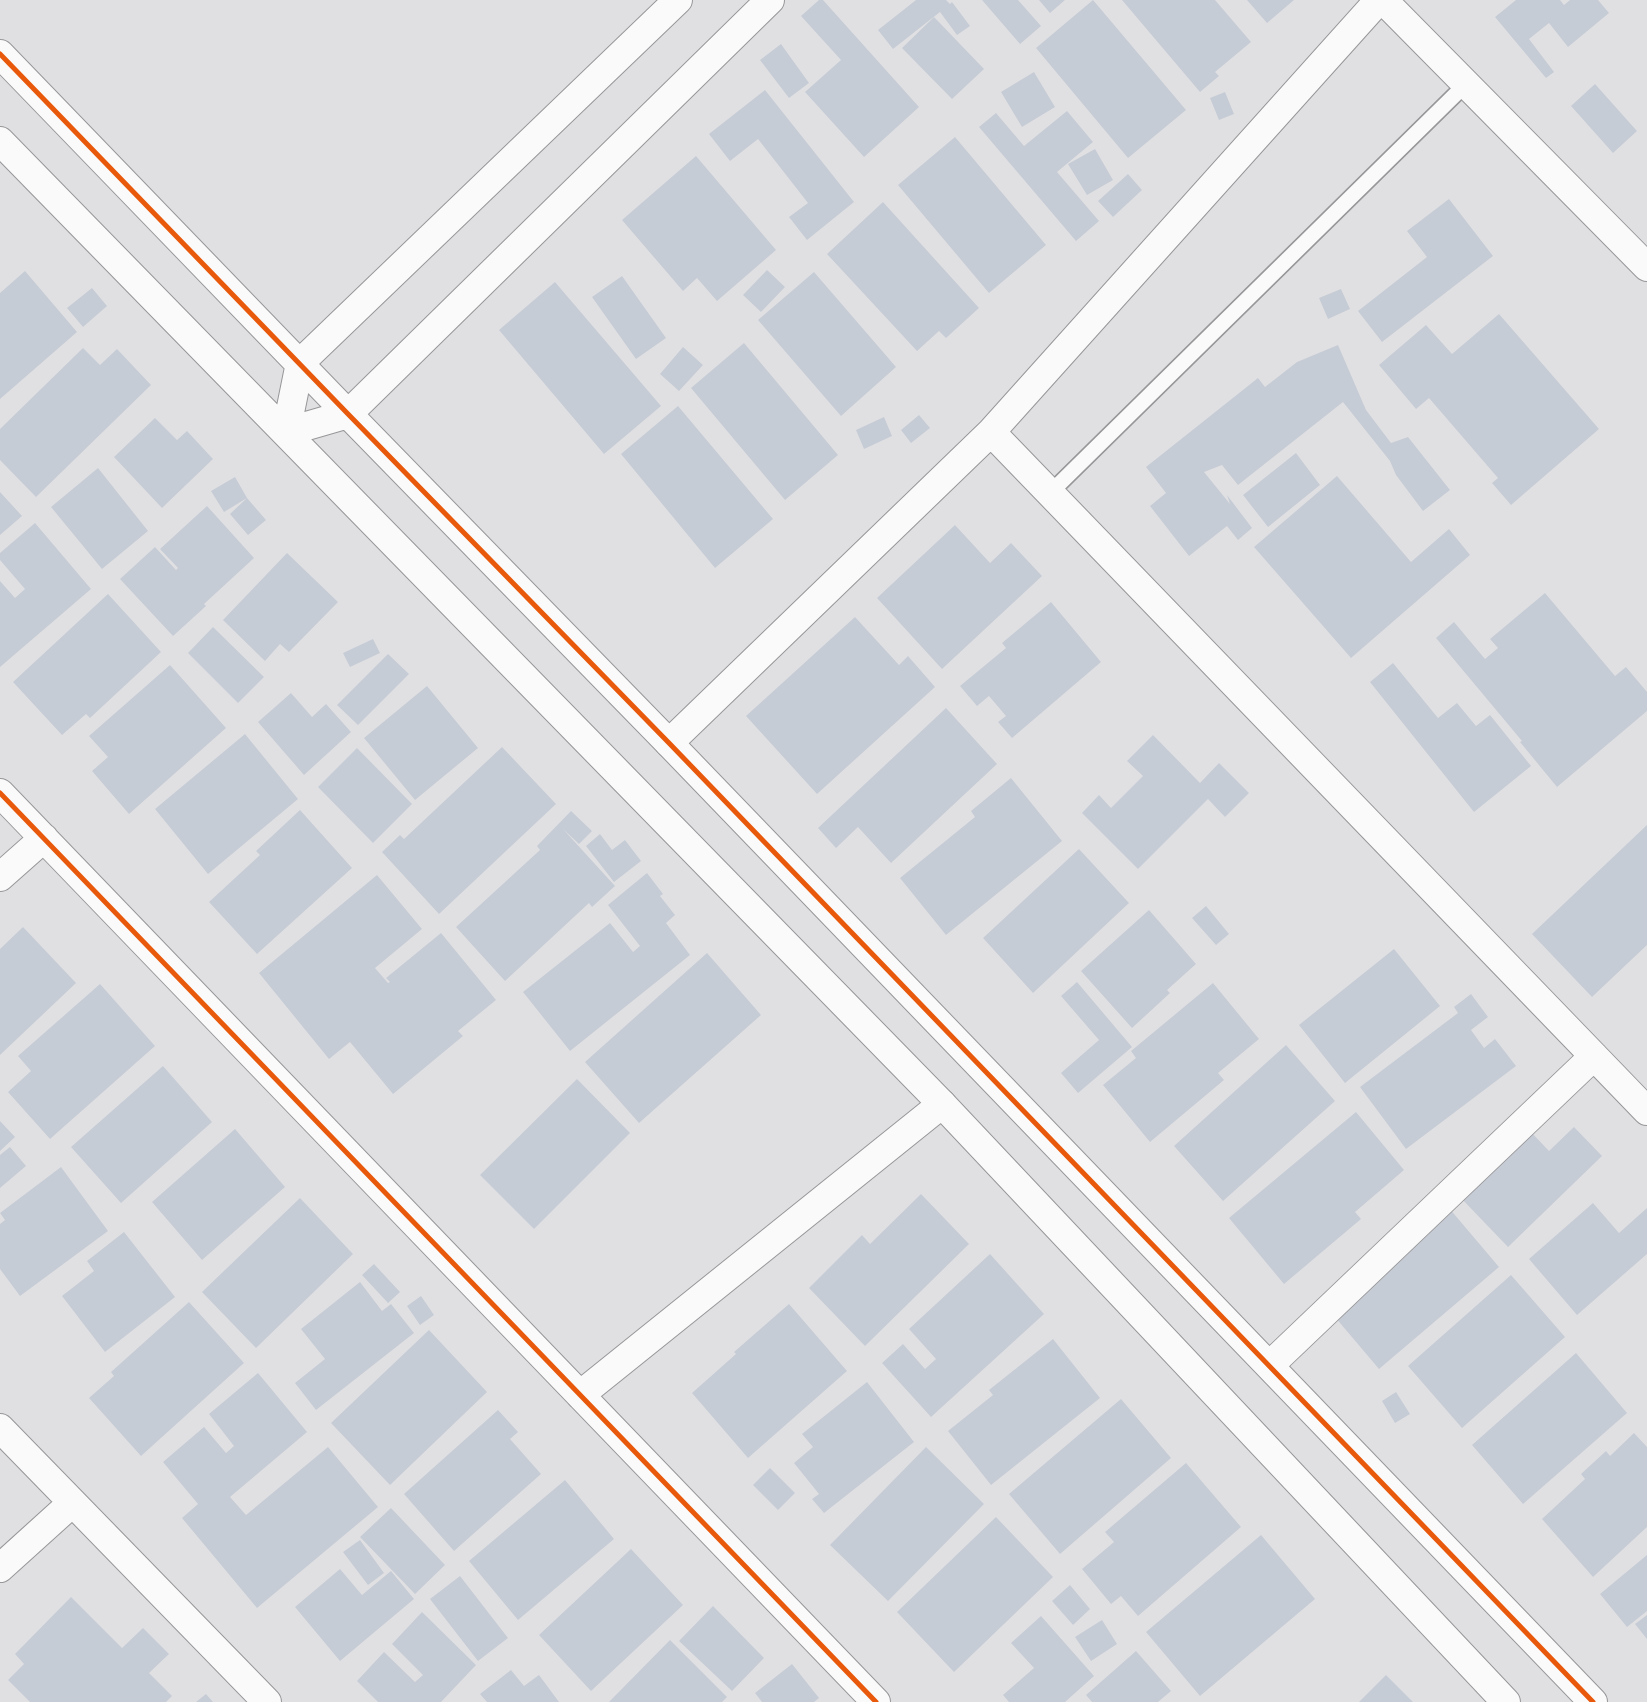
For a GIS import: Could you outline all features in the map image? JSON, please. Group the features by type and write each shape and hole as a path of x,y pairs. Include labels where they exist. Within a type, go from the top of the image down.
{"street":[{"path":"286,432 300,363 678,0"},
{"path":"286,432 348,414 770,0"},
{"path":"669,742 991,432 1381,0 1647,267"},
{"path":"0,54 669,742 1593,1702"},
{"path":"0,141 942,1104 1506,1702"},
{"path":"991,432 1647,1111"},
{"path":"0,793 876,1702"},
{"path":"0,877 44,838"},
{"path":"1270,1365 1594,1056"},
{"path":"580,1395 942,1104"},
{"path":"0,1428 267,1702"},
{"path":"0,1568 72,1503"}],"lane":[{"path":"1050,493 1466,84"}],"building":[{"path":"819,0 823,0 919,107 864,157 805,92 841,60 801,16"},
{"path":"916,0 946,0 950,4 952,2 970,26 957,35 940,12 893,49 878,30"},
{"path":"982,0 1018,0 1041,26 1020,44"},
{"path":"1039,0 1065,0 1050,13"},
{"path":"1093,0 1186,110 1128,158 1036,48"},
{"path":"1122,0 1215,0 1251,42 1215,72 1219,76 1200,92"},
{"path":"1247,0 1294,0 1267,23"},
{"path":"1516,0 1560,0 1564,5 1570,0 1598,0 1609,13 1568,47 1549,23 1529,39 1554,72 1546,78 1495,17"},
{"path":"934,17 984,69 952,99 902,48"},
{"path":"781,44 809,83 789,98 760,60"},
{"path":"1034,72 1055,107 1022,127 1001,92"},
{"path":"1595,84 1637,131 1613,153 1571,106"},
{"path":"765,90 854,202 807,240 789,217 808,203 758,139 730,161 709,134"},
{"path":"1225,92 1234,114 1219,120 1210,98"},
{"path":"1067,111 1093,142 1057,172 1099,221 1076,241 979,127 996,113 1024,146"},
{"path":"955,137 1046,245 989,293 898,185"},
{"path":"1095,149 1113,180 1087,195 1068,164"},
{"path":"696,156 776,250 717,301 697,278 683,291 622,220"},
{"path":"1128,174 1142,190 1113,217 1098,201"},
{"path":"1449,199 1493,256 1382,342 1358,311 1427,257 1407,231"},
{"path":"883,202 979,308 946,338 939,331 917,351 827,254"},
{"path":"767,270 785,287 761,312 743,295"},
{"path":"25,271 77,332 0,399 0,293"},
{"path":"814,272 896,367 841,416 758,320"},
{"path":"622,276 666,338 636,359 592,297"},
{"path":"555,282 661,406 604,454 499,330"},
{"path":"92,288 107,306 83,327 67,308"},
{"path":"1341,289 1350,309 1328,319 1319,298"},
{"path":"1499,314 1599,429 1511,505 1492,483 1498,478 1429,398 1416,409 1379,365 1426,325 1452,354"},
{"path":"744,343 838,455 785,500 691,388"},
{"path":"1338,345 1366,410 1391,443 1408,437 1450,490 1423,511 1396,475 1390,461 1343,402 1238,485 1222,465 1204,472 1230,504 1227,495 1252,528 1238,540 1227,526 1189,556 1150,506 1166,493 1146,467 1258,378 1265,387 1297,362"},
{"path":"683,347 703,365 679,391 660,374"},
{"path":"83,348 100,365 117,349 151,385 36,497 0,460 0,429"},
{"path":"678,406 773,519 715,568 621,454"},
{"path":"919,415 930,428 911,443 901,430"},
{"path":"884,417 892,436 864,449 856,430"},
{"path":"155,418 177,440 187,431 213,459 162,508 114,457"},
{"path":"1296,453 1320,485 1268,527 1243,495"},
{"path":"98,468 148,531 102,569 51,507"},
{"path":"1337,476 1411,562 1449,529 1470,555 1351,658 1254,547"},
{"path":"235,477 247,498 224,512 211,491"},
{"path":"0,492 22,516 0,535"},
{"path":"247,498 266,520 248,535 230,514"},
{"path":"207,506 254,558 204,604 206,606 173,636 120,579 155,547 176,570 178,568 160,549"},
{"path":"35,523 91,589 0,667 0,581 15,598 25,589 0,560 0,553"},
{"path":"955,525 990,563 1011,543 1042,576 942,669 877,598"},
{"path":"287,553 338,602 289,652 280,644 265,661 223,620"},
{"path":"1545,593 1615,676 1626,667 1647,692 1647,711 1557,787 1520,742 1522,741 1436,638 1454,622 1485,659 1498,648 1490,639"},
{"path":"108,594 161,652 90,718 86,714 62,735 13,682"},
{"path":"1051,602 1101,662 1012,738 998,722 1006,716 989,696 977,706 960,686 1006,648 1002,643"},
{"path":"855,617 899,665 908,656 935,687 817,794 746,716"},
{"path":"213,627 264,677 238,703 188,653"},
{"path":"373,639 380,653 350,667 343,653"},
{"path":"388,654 409,674 358,725 337,705"},
{"path":"1393,663 1438,718 1457,703 1476,726 1490,715 1531,766 1474,812 1370,682"},
{"path":"170,665 226,728 129,814 92,771 108,757 89,736"},
{"path":"427,686 478,748 415,800 364,738"},
{"path":"291,693 312,717 326,704 351,732 304,775 258,722"},
{"path":"946,708 997,764 891,863 858,827 836,848 818,828"},
{"path":"245,734 298,799 208,874 155,809"},
{"path":"1153,735 1200,783 1219,763 1249,793 1225,817 1208,799 1138,869 1082,813 1099,795 1111,808 1143,776 1127,761"},
{"path":"502,747 556,804 439,914 382,852 400,835 404,839"},
{"path":"357,748 412,804 373,843 318,787"},
{"path":"1011,778 1062,841 946,935 900,878 975,817 971,811"},
{"path":"300,810 352,868 257,954 209,902 260,855 256,851"},
{"path":"571,811 592,831 579,844 563,829 615,886 592,907 589,903 505,981 456,927 540,850 537,846"},
{"path":"1647,825 1647,945 1592,997 1532,934"},
{"path":"600,834 612,850 625,840 641,861 614,882 586,846"},
{"path":"1079,849 1129,903 1033,993 983,938"},
{"path":"647,873 663,894 660,896 675,915 666,923 690,955 570,1051 523,992 610,923 633,952 640,946 608,905"},
{"path":"377,875 422,929 375,968 388,983 390,982 386,978 441,933 496,1000 458,1031 463,1036 393,1094 350,1042 329,1059 259,973"},
{"path":"1206,906 1229,934 1216,945 1192,918"},
{"path":"1149,910 1196,964 1167,990 1170,993 1132,1028 1081,971"},
{"path":"23,927 76,983 0,1055 0,949"},
{"path":"1394,949 1440,1006 1345,1083 1299,1025"},
{"path":"707,953 761,1015 639,1123 585,1062"},
{"path":"1077,982 1132,1047 1078,1093 1061,1073 1099,1040 1061,996"},
{"path":"1213,983 1259,1039 1218,1073 1224,1080 1150,1142 1103,1085 1136,1058 1131,1051"},
{"path":"100,984 155,1046 50,1139 8,1092 31,1071 18,1056"},
{"path":"1471,994 1488,1017 1471,1030 1484,1048 1495,1039 1516,1066 1406,1149 1360,1087 1458,1013 1454,1007"},
{"path":"1286,1045 1335,1101 1223,1201 1174,1146"},
{"path":"163,1066 212,1122 121,1203 71,1147"},
{"path":"577,1079 630,1133 534,1229 480,1175"},
{"path":"1356,1112 1404,1170 1355,1212 1361,1219 1284,1284 1229,1218"},
{"path":"0,1121 15,1137 0,1151"},
{"path":"1574,1127 1602,1156 1508,1247 1460,1197 1529,1130 1549,1151"},
{"path":"235,1129 285,1187 202,1260 152,1202"},
{"path":"10,1147 26,1166 0,1188 0,1155"},
{"path":"61,1167 108,1231 20,1296 0,1269 0,1224 5,1220 0,1213"},
{"path":"921,1194 969,1244 865,1346 809,1288 862,1235 870,1244"},
{"path":"300,1198 353,1254 256,1348 202,1292"},
{"path":"1593,1203 1619,1233 1647,1208 1647,1254 1577,1315 1529,1259"},
{"path":"1449,1208 1499,1267 1379,1369 1329,1310"},
{"path":"124,1232 175,1297 105,1352 62,1296 94,1271 87,1261"},
{"path":"990,1254 1044,1314 931,1417 882,1363 903,1344 925,1369 936,1359 909,1329"},
{"path":"374,1264 400,1292 388,1303 362,1275"},
{"path":"1511,1275 1565,1337 1462,1428 1408,1366"},
{"path":"360,1282 382,1311 391,1304 414,1333 316,1410 295,1383 325,1359 301,1329"},
{"path":"421,1296 434,1315 420,1325 407,1306"},
{"path":"189,1302 244,1363 141,1456 89,1398 114,1376 111,1372"},
{"path":"789,1304 847,1371 748,1458 692,1393 736,1354 734,1352"},
{"path":"429,1330 487,1392 390,1485 331,1423"},
{"path":"1053,1339 1100,1398 991,1485 948,1431 993,1395 989,1390"},
{"path":"1576,1353 1627,1413 1523,1504 1472,1445"},
{"path":"258,1373 307,1432 230,1497 246,1515 328,1447 378,1507 257,1608 182,1518 198,1504 163,1462 204,1427 226,1453 234,1446 209,1414"},
{"path":"867,1382 914,1442 824,1513 812,1499 819,1494 794,1463 813,1447 802,1434"},
{"path":"1396,1392 1410,1414 1395,1423 1382,1401"},
{"path":"1121,1399 1171,1458 1060,1554 1009,1494"},
{"path":"498,1410 518,1432 510,1439 541,1474 454,1551 404,1494"},
{"path":"1634,1433 1647,1447 1647,1527 1593,1577 1542,1519 1585,1479 1581,1474 1606,1451 1610,1456"},
{"path":"926,1447 984,1504 888,1601 830,1545"},
{"path":"1186,1463 1241,1527 1138,1616 1121,1596 1111,1604 1082,1569 1114,1542 1105,1532"},
{"path":"770,1468 795,1493 778,1510 753,1485"},
{"path":"565,1480 614,1539 518,1620 469,1561"},
{"path":"391,1508 445,1565 415,1594 360,1537"},
{"path":"996,1517 1053,1577 954,1672 897,1612"},
{"path":"1261,1535 1315,1599 1200,1696 1146,1632"},
{"path":"360,1540 384,1573 368,1585 343,1552"},
{"path":"631,1549 683,1605 591,1691 539,1635"},
{"path":"1647,1555 1647,1611 1627,1627 1600,1594"},
{"path":"340,1569 362,1595 391,1571 414,1599 340,1661 295,1607"},
{"path":"460,1576 508,1638 478,1661 430,1599"},
{"path":"1070,1585 1090,1609 1073,1625 1052,1601"},
{"path":"71,1597 122,1648 143,1628 169,1654 149,1673 172,1696 166,1702 30,1702 8,1680 24,1664 15,1654"},
{"path":"713,1606 764,1658 732,1691 679,1641"},
{"path":"422,1612 476,1665 441,1702 378,1702 357,1681 384,1652 415,1682 423,1675 392,1644"},
{"path":"1647,1615 1647,1639 1635,1624"},
{"path":"1041,1616 1094,1676 1065,1702 1009,1702 1003,1695 1034,1668 1011,1643"},
{"path":"1102,1620 1117,1644 1091,1661 1075,1637"},
{"path":"670,1640 727,1697 722,1702 609,1702"},
{"path":"1136,1651 1171,1691 1158,1702 1092,1702 1086,1695"},
{"path":"792,1664 819,1698 814,1702 762,1702 755,1693"},
{"path":"511,1670 524,1686 539,1675 559,1702 487,1702 480,1694"},
{"path":"1386,1675 1413,1702 1359,1702"},
{"path":"206,1694 213,1702 196,1702"}],"cycle path":[{"path":"0,54 669,743 1593,1702"},
{"path":"0,793 876,1702"}]}
